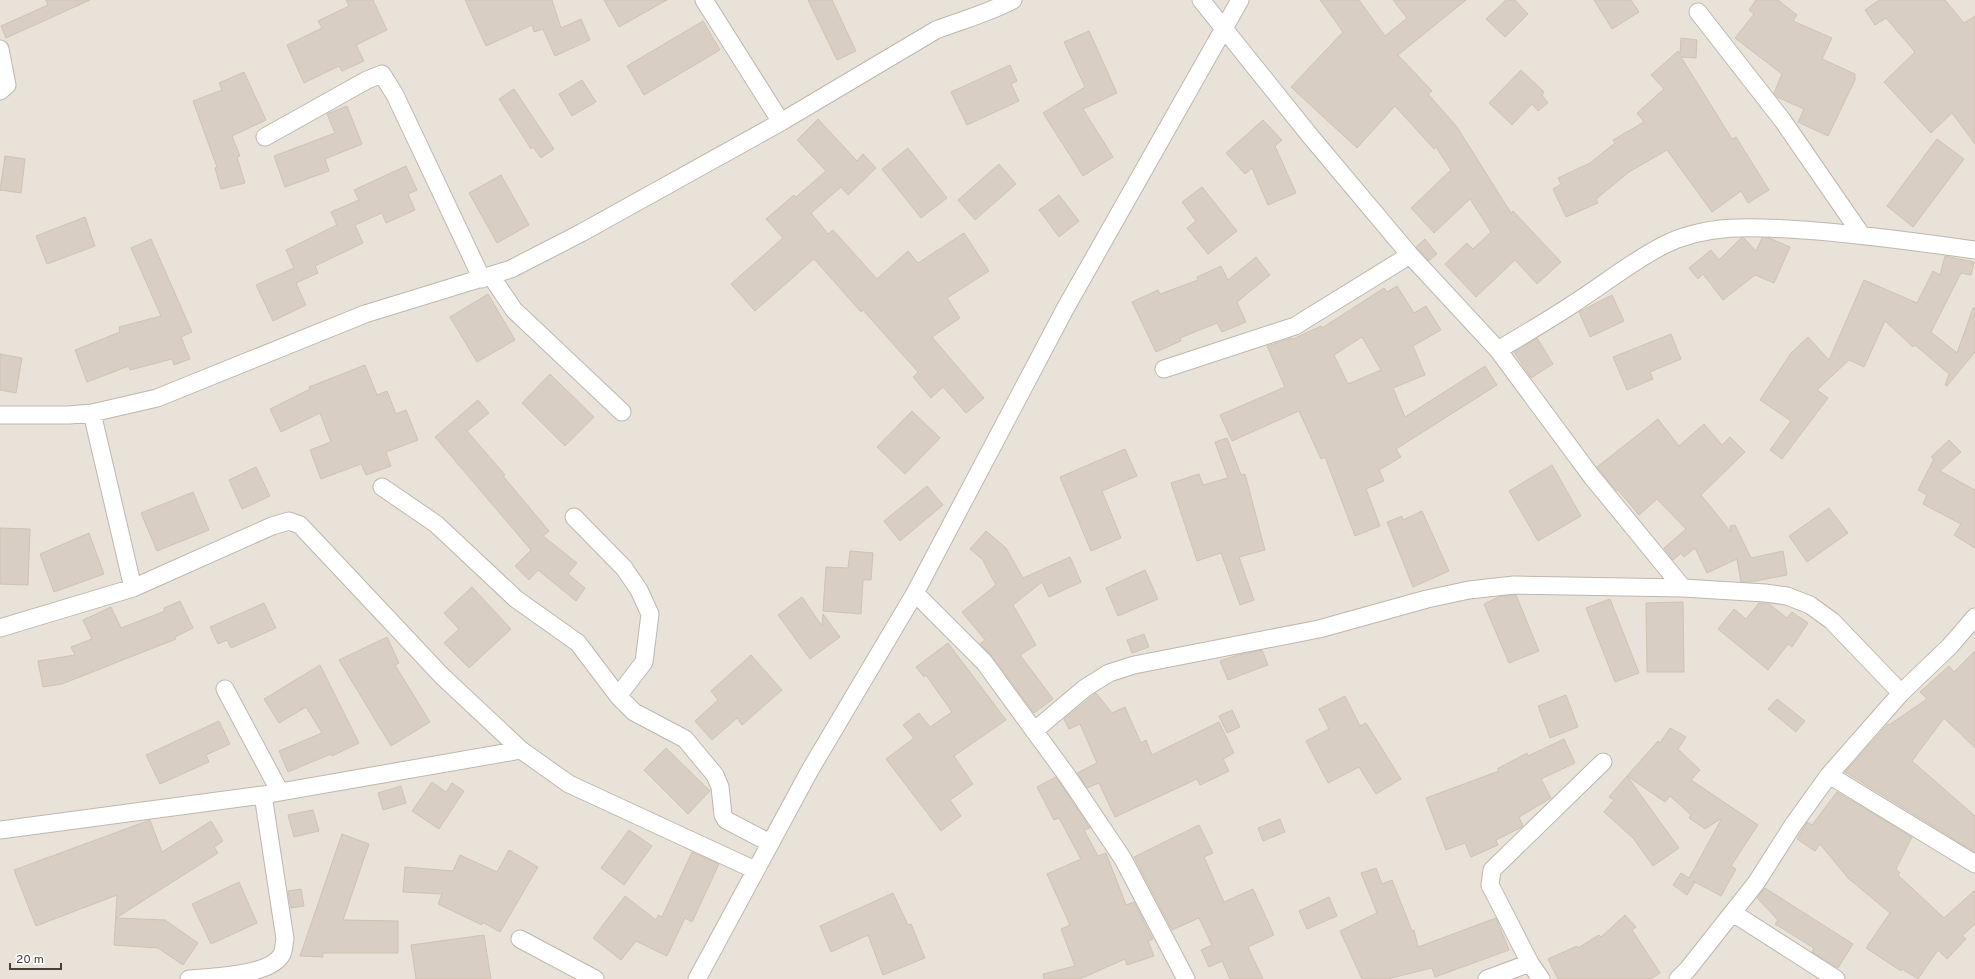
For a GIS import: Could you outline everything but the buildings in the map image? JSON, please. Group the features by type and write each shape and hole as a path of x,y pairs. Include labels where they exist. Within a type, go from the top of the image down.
{"street":[{"path":"704,0 781,122"},
{"path":"0,415 92,414 156,398 365,314 487,278 511,269 581,233 781,122 936,30 962,19 986,13 1013,0"},
{"path":"1201,0 1311,137 1410,254 1498,350 1592,476 1683,588"},
{"path":"697,979 810,770 915,593 1065,309 1223,27 1240,0"},
{"path":"1698,12 1783,121 1861,234"},
{"path":"0,49 6,85 0,91"},
{"path":"265,137 367,80 382,74 395,95 487,278 514,310 622,412"},
{"path":"1498,350 1573,305 1640,258 1665,245 1692,234 1738,227 1861,234 1975,250"},
{"path":"1164,369 1295,326 1410,254"},
{"path":"92,414 133,588"},
{"path":"382,487 436,524 516,599 578,643 618,696 634,712 685,739 716,775 720,787 723,815 726,820 770,843"},
{"path":"574,518 624,568 639,590 650,614 644,662 618,696"},
{"path":"0,628 133,588 272,526 289,521 300,525 442,676 521,750 569,784 755,870"},
{"path":"1034,731 1085,688 1109,673 1134,665 1319,629 1427,599 1469,590 1514,585 1683,588 1765,593 1787,596 1810,604 1832,620 1901,693"},
{"path":"915,593 984,662 1068,777 1123,859 1186,979"},
{"path":"1678,979 1688,969 1756,883 1793,825 1829,775 1901,693 1950,646 1975,617"},
{"path":"189,979 243,974 266,968 282,955 285,938 271,793 225,689"},
{"path":"0,830 271,793 521,750"},
{"path":"1541,979 1530,963 1490,885 1492,870 1603,762"},
{"path":"1829,775 1975,864"},
{"path":"1733,913 1836,979"},
{"path":"520,939 595,979"},
{"path":"1487,979 1530,963"}],"shaded area":[{"path":"0,0 1975,0 1975,979 0,979"}]}
